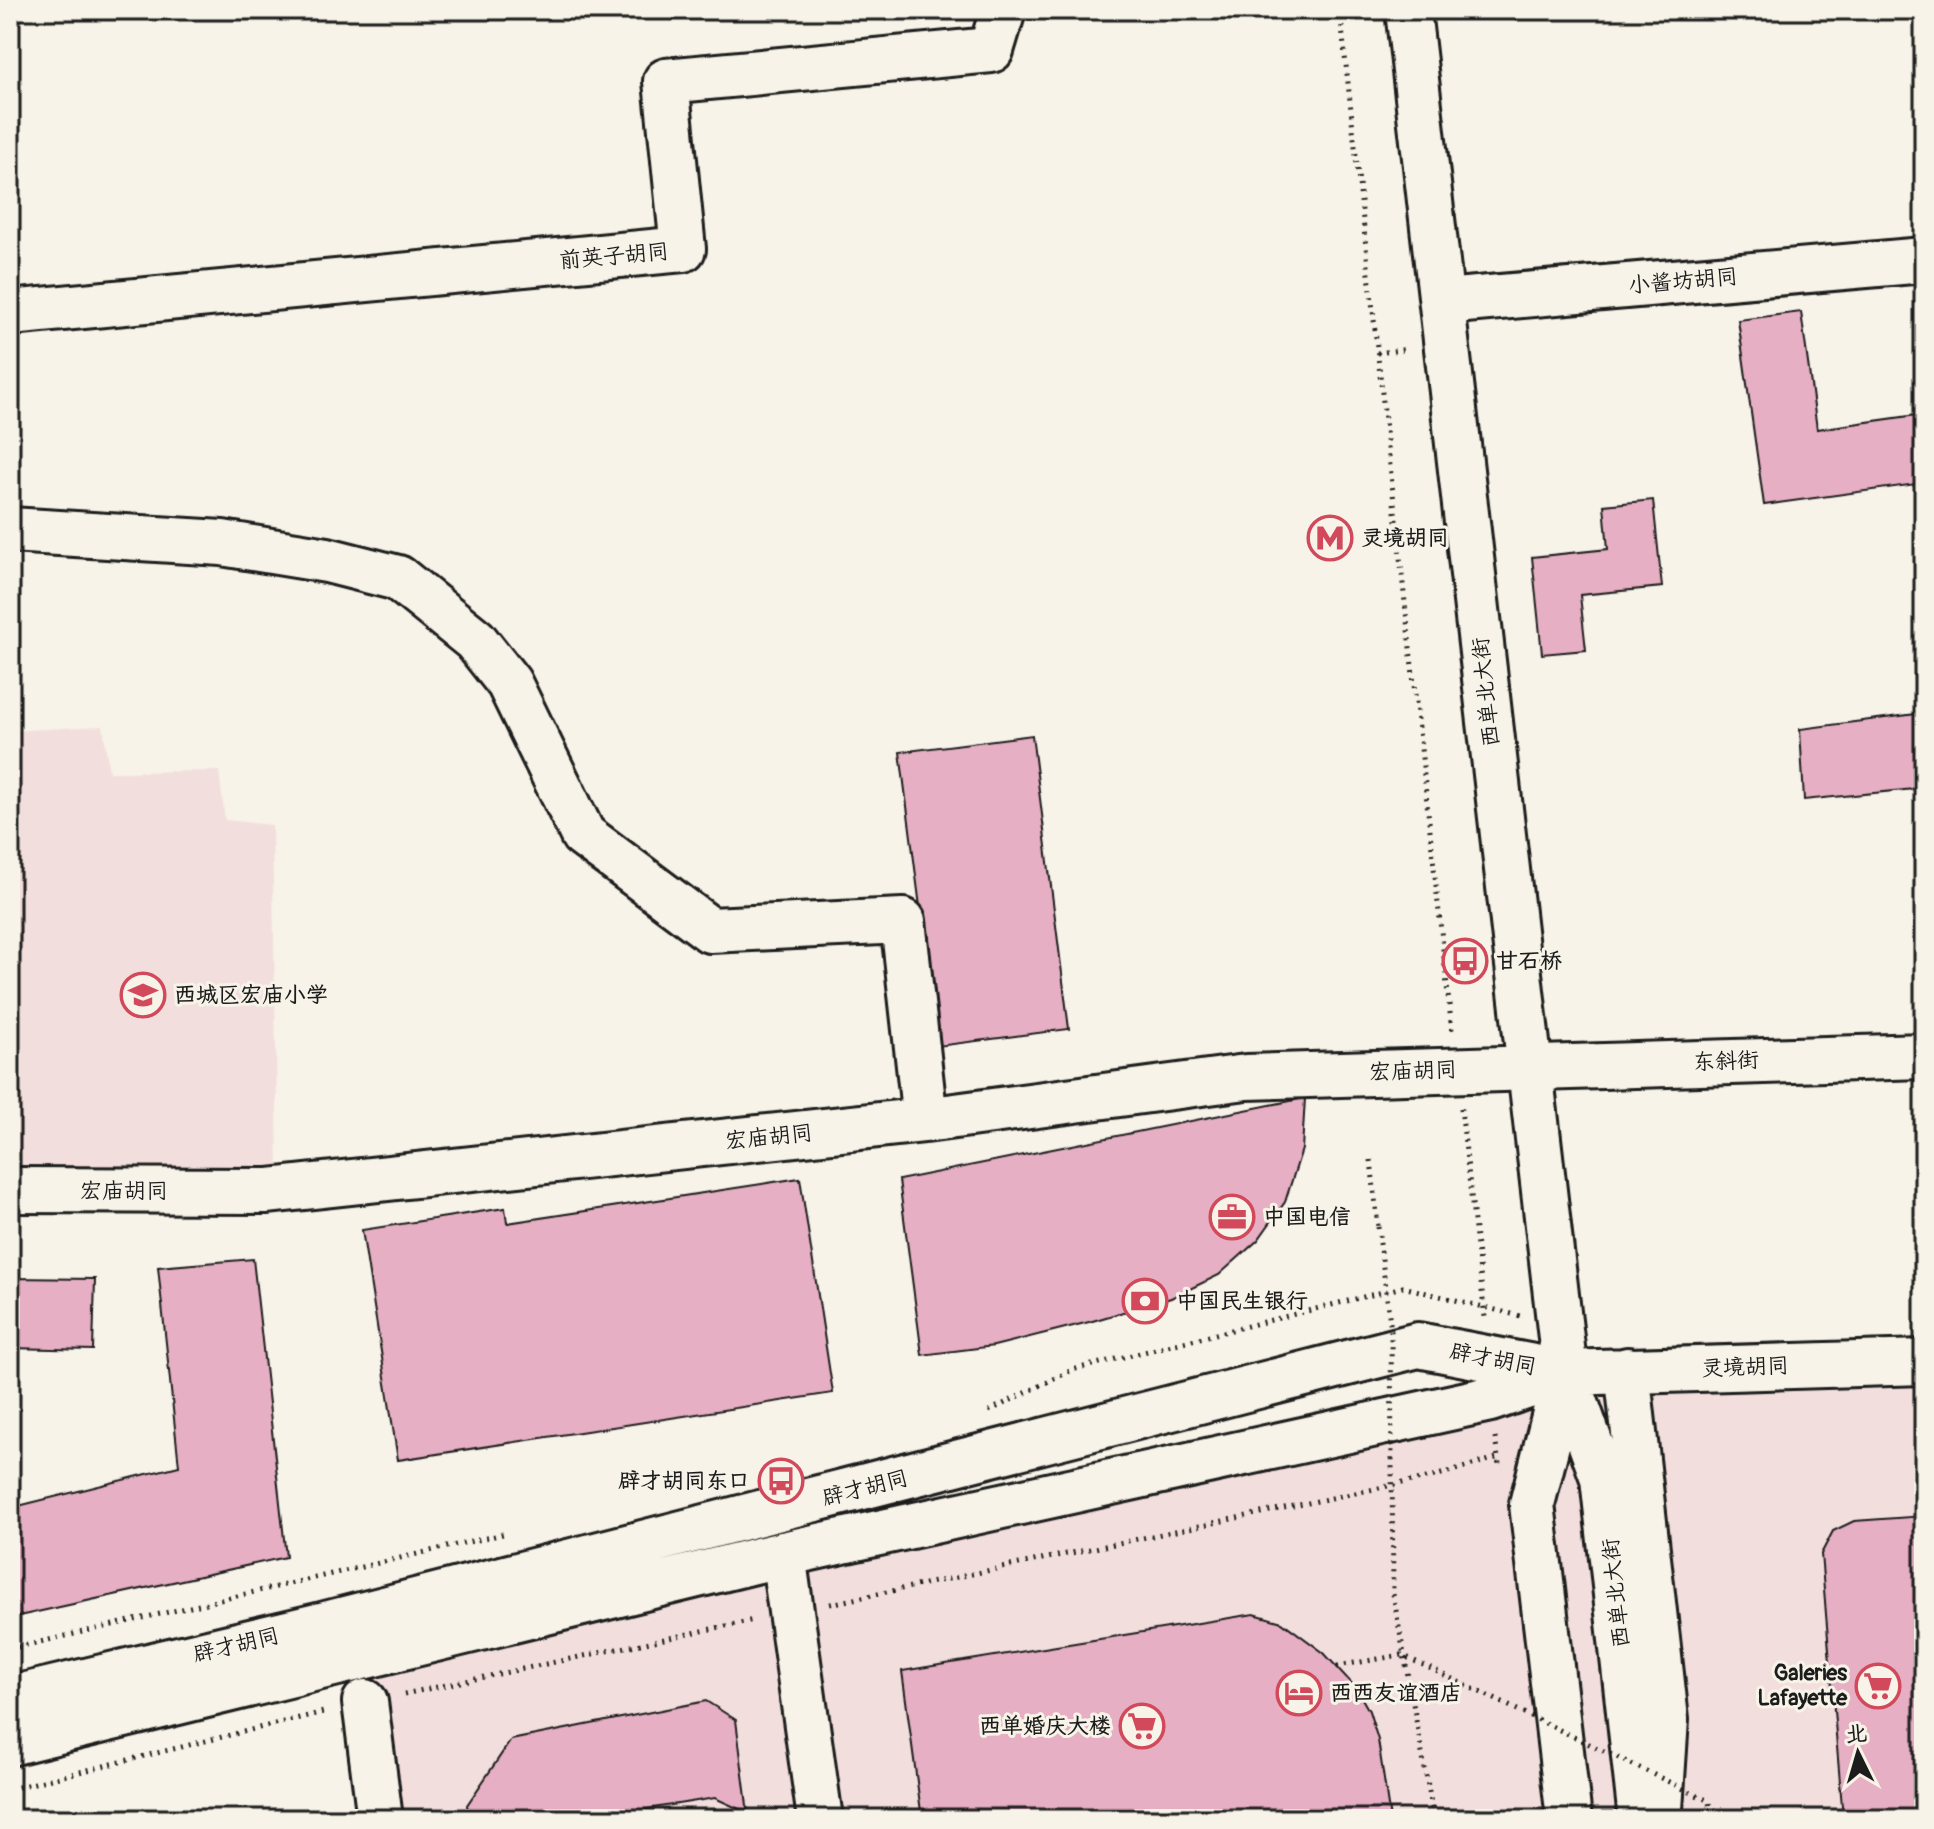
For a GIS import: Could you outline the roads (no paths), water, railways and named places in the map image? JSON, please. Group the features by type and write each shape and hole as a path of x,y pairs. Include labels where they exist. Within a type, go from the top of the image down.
{"main road":[{"name":"前英子胡同","path":"10,313 683,249 666,81 991,50 1003,10"},
{"name":"西单北大街","path":"1408,10 1527,1067 1565,1373 1603,1478 1641,1819"},
{"name":"小酱坊胡同","path":"1443,302 1924,260"},
{"path":"10,530 222,543 327,560 398,578 475,640 509,683 583,835 710,930 903,921 925,1120"},
{"name":"东斜街","path":"1527,1067 1924,1056"},
{"name":"宏庙胡同","path":"10,1190 268,1191 925,1120 1246,1077 1527,1067"},
{"name":"辟才胡同","path":"10,1699 363,1615 1418,1345 1490,1378"},
{"name":"灵境胡同","path":"1565,1373 1924,1362"},
{"path":"1627,1370 1666,1719 1660,1819"},
{"name":"西单北大街","path":"1565,1373 1532,1504 1569,1819"},
{"name":"辟才胡同","path":"10,1743 1490,1378 1565,1373"},
{"path":"783,1554 820,1819"},
{"path":"365,1702 380,1819"}],"place":[{"name":"灵境胡同","path":"1330,538"},
{"name":"甘石桥","path":"1465,961"},
{"name":"西城区宏庙小学","path":"143,995"},
{"name":"中国电信","path":"1232,1217"},
{"name":"中国民生银行","path":"1145,1301"},
{"name":"辟才胡同东口","path":"781,1481"},
{"name":"Galeries Lafayette","path":"1878,1686"},
{"name":"西西友谊酒店","path":"1299,1693"},
{"name":"西单婚庆大楼","path":"1142,1726"}]}
